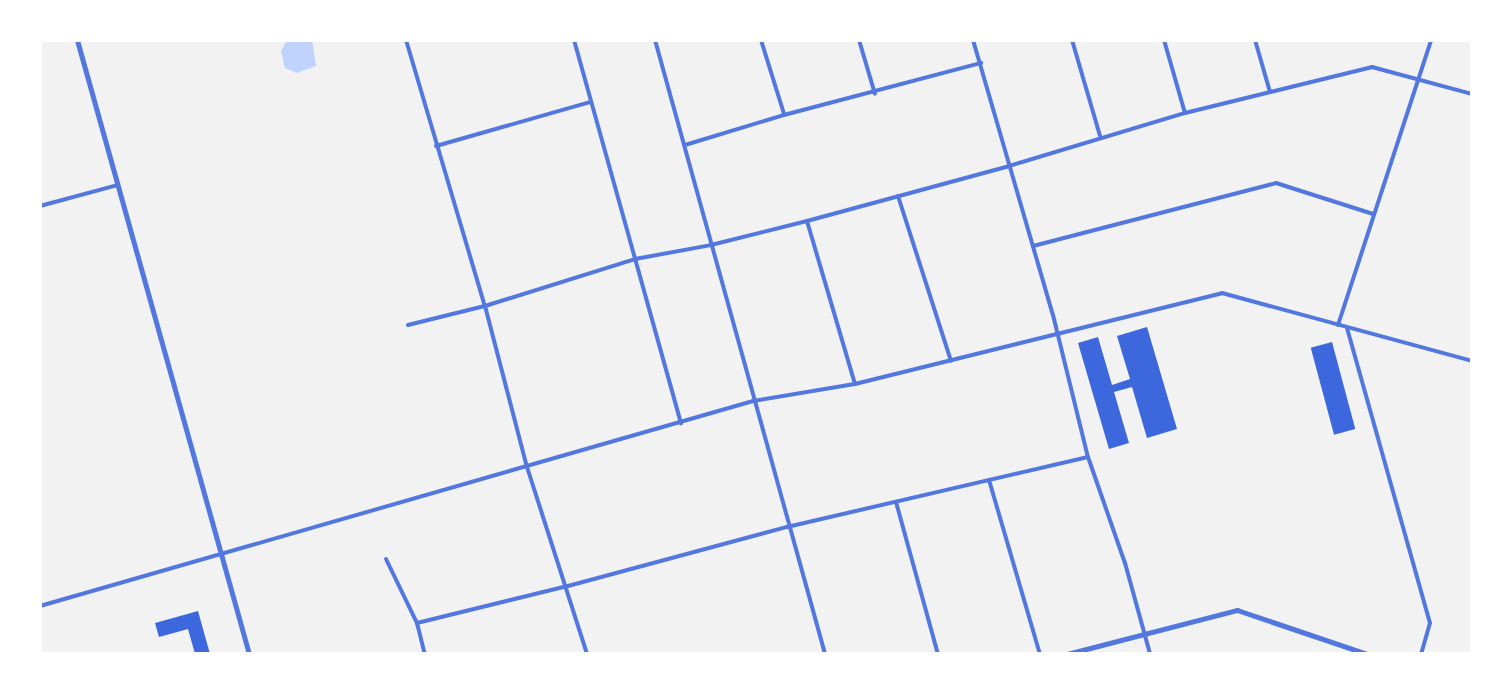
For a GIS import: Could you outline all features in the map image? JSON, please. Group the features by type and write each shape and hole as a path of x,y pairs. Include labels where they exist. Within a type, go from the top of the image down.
{"street":[{"path":"77,40 249,654"},
{"path":"406,40 485,306 527,467 568,586 587,654"},
{"path":"574,40 681,424"},
{"path":"655,40 787,527 825,654"},
{"path":"761,40 784,115"},
{"path":"859,40 875,94"},
{"path":"973,40 1058,335 1088,457 1150,654"},
{"path":"1072,40 1100,136"},
{"path":"1164,40 1185,113"},
{"path":"1255,40 1270,92"},
{"path":"1338,325 1431,40"},
{"path":"685,145 784,115 875,94 981,63"},
{"path":"408,325 485,306 635,259 711,245 807,221 1009,166 1100,136 1372,67 1472,94"},
{"path":"436,146 590,102"},
{"path":"1033,246 1276,183 1373,214"},
{"path":"40,206 118,185"},
{"path":"898,196 951,361"},
{"path":"807,221 855,384"},
{"path":"40,606 223,556 753,401 855,384 1222,293 1472,361"},
{"path":"1347,328 1430,623 1421,654"},
{"path":"417,623 787,527 1088,457"},
{"path":"989,480 1040,654"},
{"path":"896,502 938,654"},
{"path":"386,559 417,623 425,654"},
{"path":"1067,654 1237,610 1367,654"}],"water":[{"path":"287,40 312,40 316,66 297,73 285,68 281,51"}],"building":[{"path":"1147,327 1177,429 1147,438 1132,387 1114,392 1129,443 1109,449 1078,343 1098,337 1112,385 1130,379 1117,336"},
{"path":"1332,342 1355,429 1334,435 1311,348"},
{"path":"198,611 210,654 195,654 188,629 159,637 155,623"}]}
